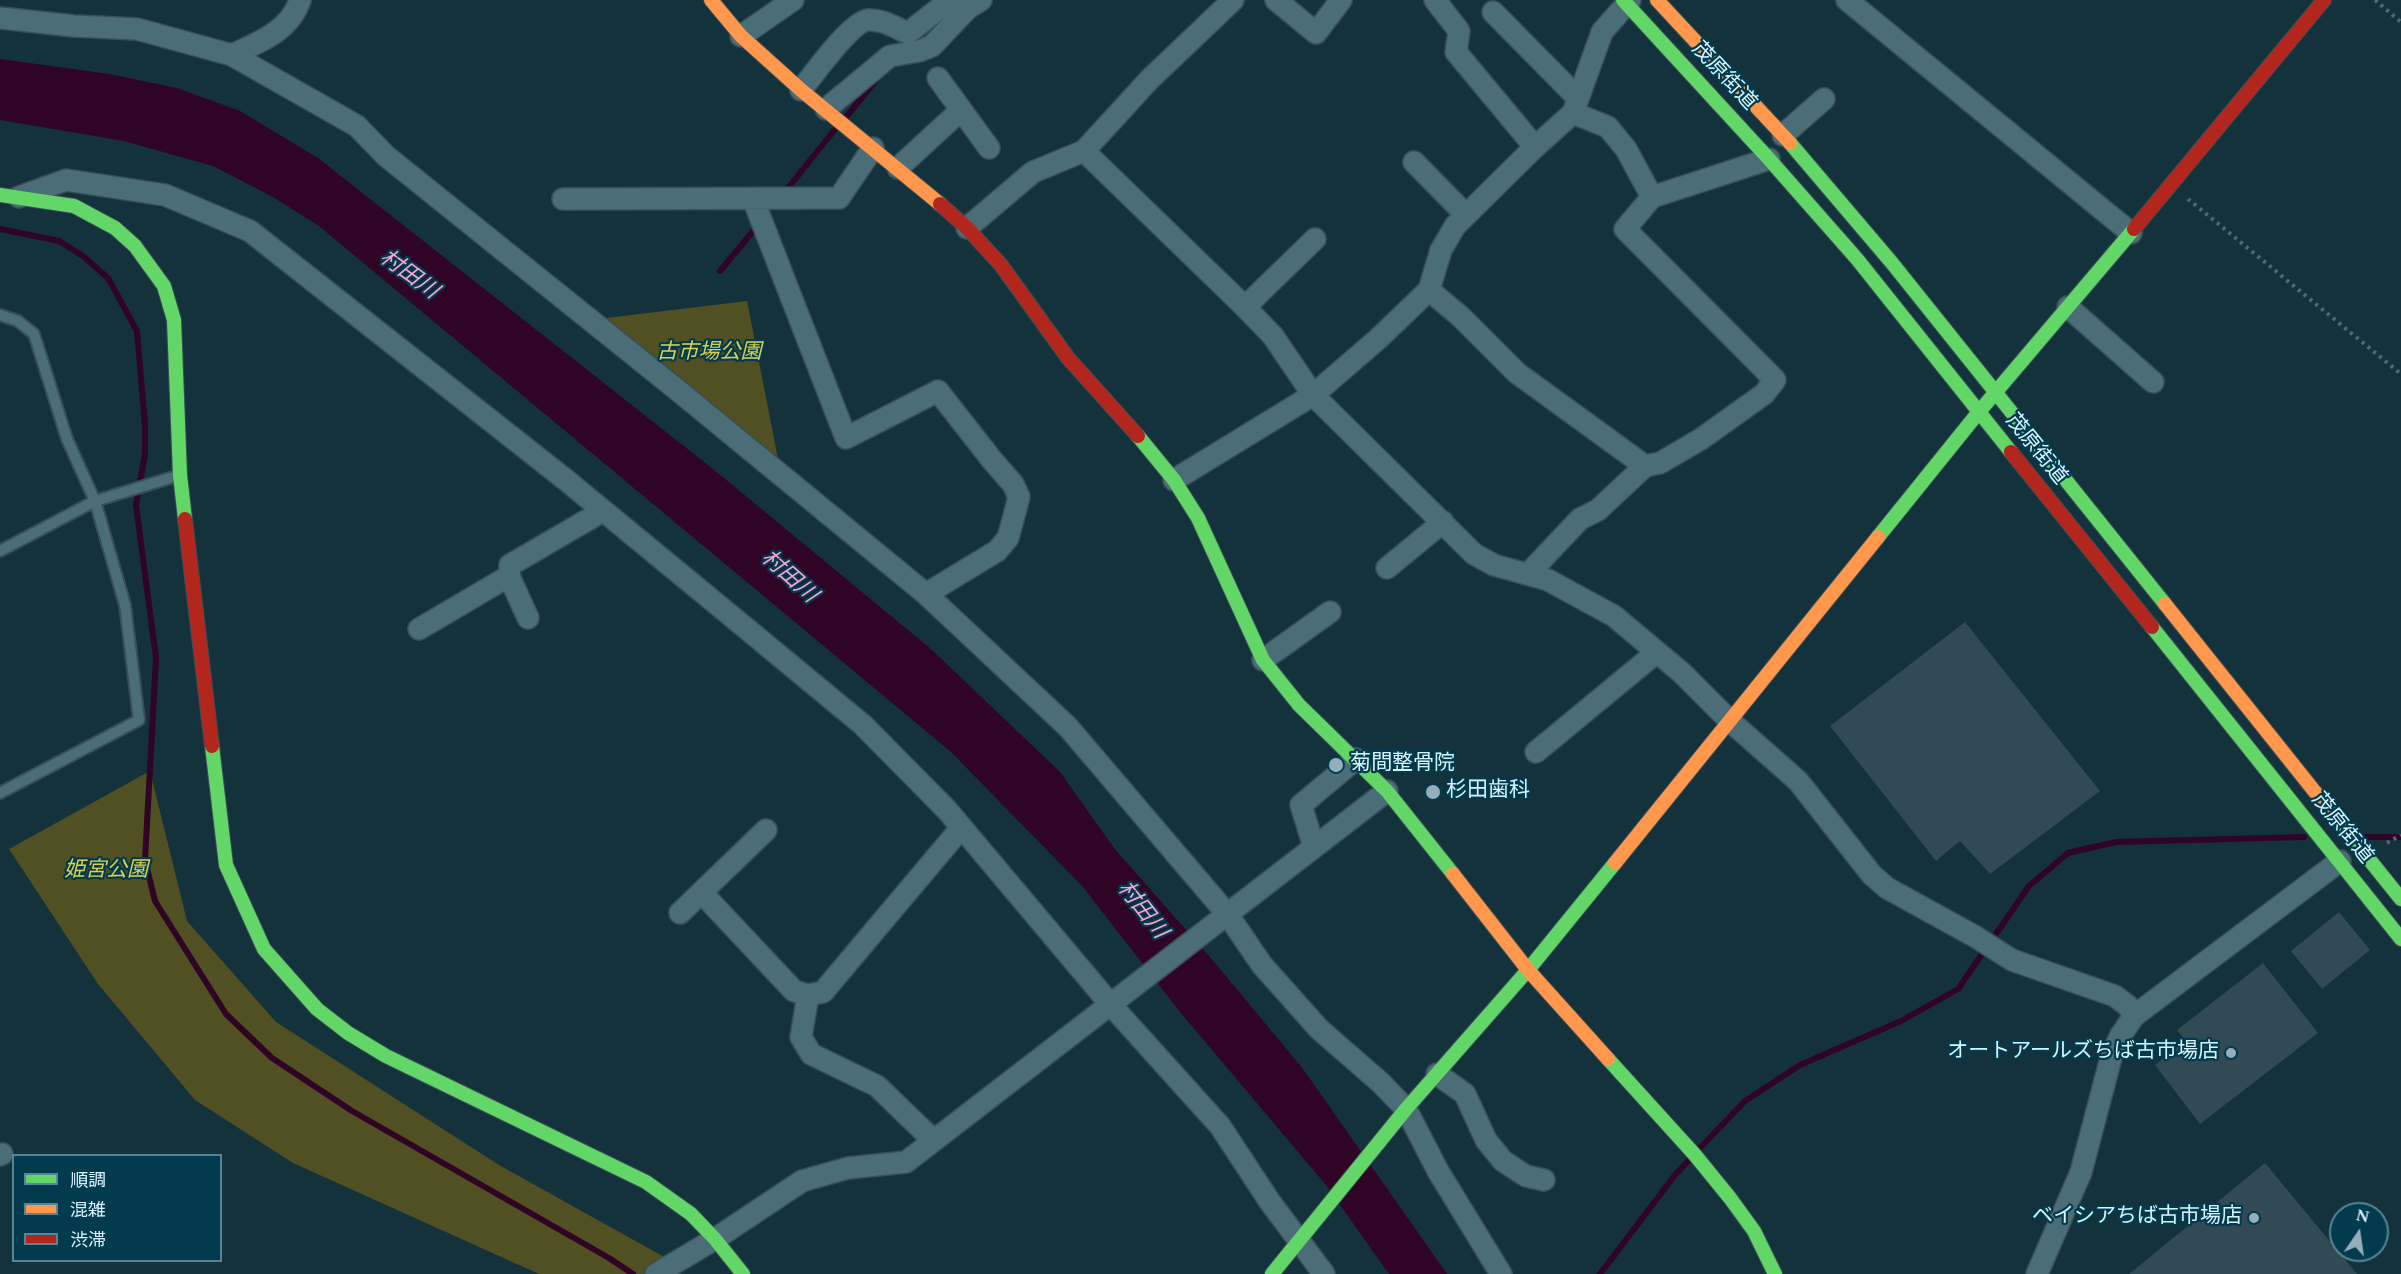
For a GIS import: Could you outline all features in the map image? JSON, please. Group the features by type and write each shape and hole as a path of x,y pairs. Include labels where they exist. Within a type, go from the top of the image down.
{"street":[{"path":"232,55 275,34 296,12 300,0"},
{"path":"711,0 741,36 801,90 898,168 967,228 1001,265 1068,358 1147,446 1174,480 1198,518 1263,660 1299,705 1387,791 1528,970 1695,1155 1754,1231 1775,1274"},
{"path":"741,36 793,0"},
{"path":"801,90 854,28 866,20 882,21 908,33 950,0"},
{"path":"826,109 890,56 932,46 968,8 981,0"},
{"path":"967,228 1034,172 1084,151 1149,80 1233,0"},
{"path":"1276,0 1316,33 1341,0"},
{"path":"1435,0 1459,31 1456,52 1535,147"},
{"name":"茂原街道","path":"1657,0 1783,135 1996,392 2401,899"},
{"path":"1272,1274 1406,1109 1528,970 1978,413 2132,233 2324,0"},
{"path":"1174,480 1313,395 1378,339 1429,290 1441,250 1455,226 1575,106 1602,32 1626,1"},
{"name":"茂原街道","path":"1626,1 1770,159 1857,259 2401,939"},
{"path":"1859,4 2132,233"},
{"path":"1493,12 1575,106 1608,127 1626,149 1652,197"},
{"path":"0,18 74,26 137,28 232,55 280,80 357,126 386,156 675,388 926,594 1068,727 1228,915 1262,965 1319,1029 1381,1083 1406,1109 1438,1171 1501,1274"},
{"path":"938,78 989,148"},
{"path":"1783,135 1824,99"},
{"path":"898,168 961,110"},
{"path":"563,199 839,198 873,148"},
{"path":"1084,151 1245,306 1273,336 1313,395 1474,554 1494,565 1548,580 1614,616 1682,674 1798,782 1872,875 1887,888 1976,937 2012,960 2115,996 2128,1006 2134,1016"},
{"path":"1528,574 1580,519 1598,510 1645,466 1660,463 1701,439 1764,394 1775,380 1625,229 1652,197 1770,159"},
{"path":"1414,162 1466,215"},
{"path":"9,196 66,180 88,183 165,195 249,231 603,511 863,725 962,828 1111,1005 1220,1126 1270,1202 1324,1274"},
{"path":"9,196 74,206 115,228 135,246 164,286 174,320 180,475 226,865 264,949 317,1009 386,1056 646,1182 691,1214 743,1274"},
{"path":"753,199 846,438 938,391 1013,483 1019,497 1008,538 997,550 926,594"},
{"path":"1245,306 1315,238"},
{"path":"1429,290 1517,373 1645,466"},
{"path":"2068,307 2153,382"},
{"path":"528,618 509,576 510,565 603,511"},
{"path":"1387,568 1443,522"},
{"path":"419,629 509,576"},
{"path":"1263,660 1329,612"},
{"path":"1536,752 1657,652"},
{"path":"1314,847 1301,805 1356,759"},
{"path":"656,1274 715,1239 802,1181 848,1168 906,1162 1387,791"},
{"path":"702,893 794,991 808,995 823,992 962,828"},
{"path":"680,913 766,830"},
{"path":"2037,1274 2081,1172 2112,1054 2134,1016 2340,861"},
{"path":"808,995 801,1037 811,1054 877,1086 933,1140"},
{"path":"1437,1074 1465,1094 1486,1140 1503,1161 1526,1176 1544,1180"}],"lane":[{"path":"0,315 18,321 34,334 67,439 95,501 125,605 139,720 0,793"},
{"path":"0,551 95,501 180,475"}],"path":[{"path":"2375,0 2401,22"},
{"path":"2171,186 2401,374"}],"green space":[{"name":"古市場公園","path":"747,301 781,474 590,320"},
{"name":"姫宮公園","path":"150,771 187,921 276,1022 499,1165 675,1263 656,1274 539,1274 293,1163 195,1100 98,984 9,849"}],"water":[{"name":"村田川","path":"0,59 109,74 177,88 240,111 318,158 713,469 931,649 1060,772 1114,848 1215,963 1303,1069 1447,1274 1389,1274 1326,1185 1180,1012 1083,887 951,752 319,226 273,197 213,166 124,141 0,120"}],"building":[{"path":"1965,622 2100,791 1990,874 1960,841 1936,861 1830,726"},
{"path":"2339,912 2370,950 2322,989 2291,951"},
{"name":"オートアールズちば古市場店","path":"2263,963 2318,1033 2200,1124 2155,1065 2185,1040 2177,1030"},
{"name":"ベイシアちば古市場店","path":"2265,1163 2329,1240 2329,1262 2347,1262 2357,1274 2129,1274"}],"waterway":[{"path":"847,116 876,80"},
{"path":"784,193 836,128"},
{"path":"720,271 759,224"},
{"path":"0,229 59,241 83,256 108,278 137,331 145,425 145,454 136,505 156,658 145,860 155,901 226,1014 272,1058 352,1111 633,1274"},
{"path":"1699,1149 1745,1101 1800,1065 1901,1021 1958,989 2029,886 2068,853 2116,842 2304,837"},
{"path":"2366,837 2401,837"},
{"path":"1600,1274 1675,1175 1690,1159"}],"traffic: fast":[{"path":"1623,0 1857,259 2011,452"},
{"path":"1790,143 1892,263 2165,604"},
{"path":"0,195 74,206 115,228 135,246 164,286 174,320 180,475 185,519"},
{"path":"1878,537 1978,413 2134,229"},
{"path":"1138,436 1174,480 1198,518 1263,660 1299,705 1387,791 1453,874"},
{"path":"2152,627 2401,939"},
{"path":"212,746 226,865 264,949 317,1009 348,1033 386,1056 646,1182 691,1214 743,1274"},
{"path":"2327,807 2401,899"},
{"path":"1272,1274 1406,1109 1528,970 1615,863"},
{"path":"1608,1059 1695,1155 1730,1198 1754,1231 1775,1274"}],"traffic: slow":[{"path":"711,0 741,36 801,90 940,204"},
{"path":"1657,0 1790,143"},
{"path":"1615,863 1878,537"},
{"path":"2165,604 2327,807"},
{"path":"1453,874 1528,970 1608,1059"}],"traffic: jam":[{"path":"2134,229 2324,0"},
{"path":"940,204 967,228 1001,265 1068,358 1138,436"},
{"path":"2011,452 2152,627"},
{"path":"185,519 212,746"}],"place":[{"name":"菊間整骨院","path":"1336,765"},
{"name":"杉田歯科","path":"1433,792"},
{"name":"オートアールズちば古市場店","path":"2231,1053"},
{"name":"ベイシアちば古市場店","path":"2254,1218"}]}
